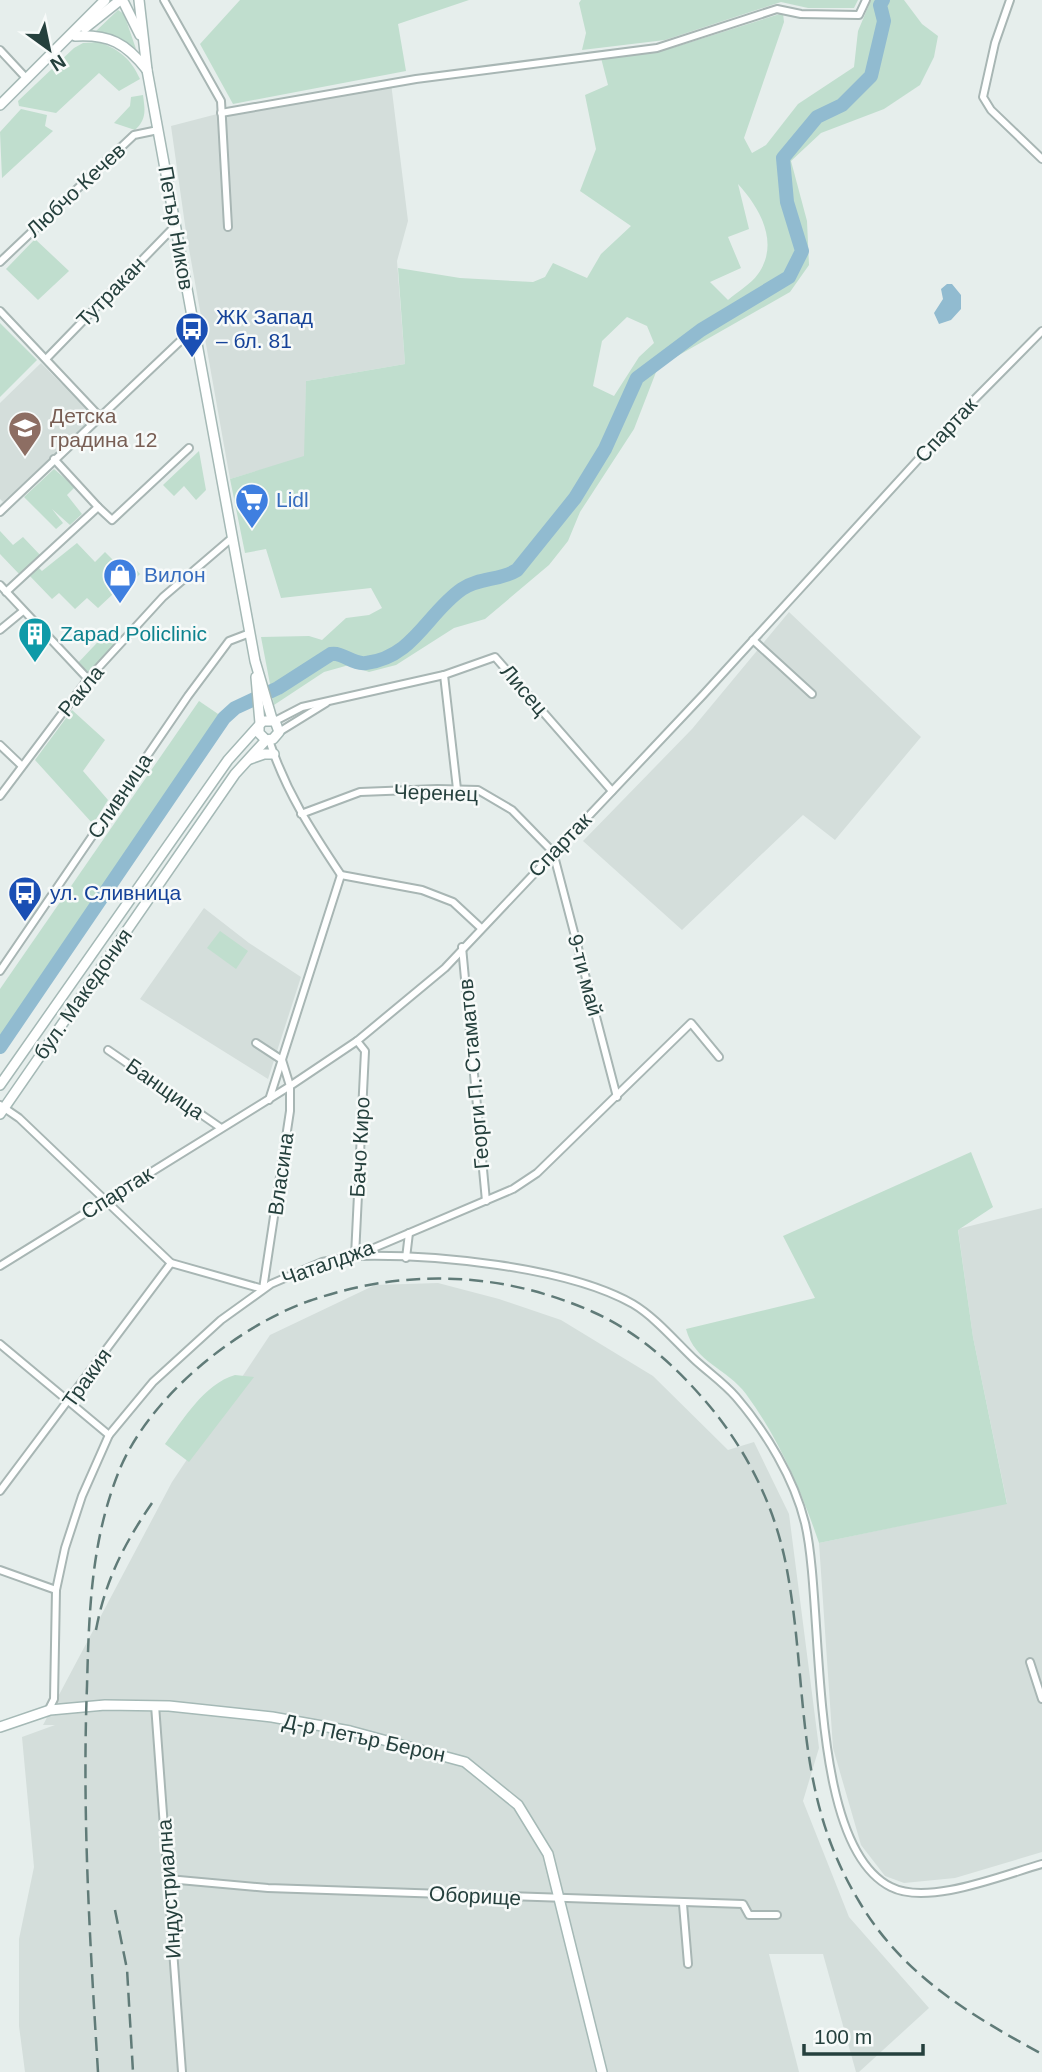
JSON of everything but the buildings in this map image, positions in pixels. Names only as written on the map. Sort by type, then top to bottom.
[{"type":"street","points":[[0,105],[105,0]]},
{"type":"street","points":[[59,48],[121,1],[137,0]]},
{"type":"street","name":"Петър Ников","points":[[137,0],[147,70],[263,704]]},
{"type":"street","points":[[164,0],[220,101],[228,227]]},
{"type":"street","points":[[221,113],[416,79],[657,48],[777,9],[801,14],[859,15],[866,0]]},
{"type":"street","points":[[1010,0],[995,43],[983,97],[991,110],[1042,159]]},
{"type":"street","name":"Петър Ников","points":[[121,1],[144,43]]},
{"type":"street","points":[[75,36],[97,35],[117,40],[147,70]]},
{"type":"street","points":[[0,50],[27,79]]},
{"type":"street","name":"Любчо Кечев","points":[[0,262],[134,135],[158,130]]},
{"type":"street","name":"Тутракан","points":[[46,359],[176,225]]},
{"type":"street","points":[[0,311],[100,418]]},
{"type":"street","points":[[0,512],[194,327]]},
{"type":"street","name":"Спартак","points":[[0,1266],[290,1086],[357,1041],[445,968],[753,640],[958,416],[1042,331]]},
{"type":"street","points":[[54,459],[112,520],[189,448]]},
{"type":"street","points":[[6,592],[98,507]]},
{"type":"street","name":"Ракла","points":[[0,796],[88,679],[163,597],[233,537]]},
{"type":"street","points":[[0,586],[88,679]]},
{"type":"street","points":[[0,630],[23,611]]},
{"type":"street","name":"Сливница","points":[[0,971],[229,641],[250,633]]},
{"type":"street","points":[[753,640],[812,694]]},
{"type":"street","name":"Лисец","points":[[274,720],[302,707],[444,675],[495,657],[612,791]]},
{"type":"street","points":[[444,675],[457,789]]},
{"type":"street","name":"Лисец","points":[[273,737],[327,702]]},
{"type":"street","points":[[263,704],[274,720],[274,756],[280,776],[300,814],[341,875],[432,894],[453,902],[481,928]]},
{"type":"street","points":[[263,704],[260,736],[273,737]]},
{"type":"street","points":[[259,725],[274,720]]},
{"type":"street","name":"бул. Македония","points":[[0,1085],[228,760],[259,725]]},
{"type":"street","name":"бул. Македония","points":[[1,1109],[248,759],[273,737]]},
{"type":"street","points":[[0,745],[22,766]]},
{"type":"street","points":[[248,759],[264,754],[274,756]]},
{"type":"street","name":"Черенец","points":[[300,814],[360,792],[478,790],[512,810],[553,852]]},
{"type":"street","name":"9-ти май","points":[[553,852],[617,1097]]},
{"type":"street","points":[[269,1100],[341,875]]},
{"type":"street","name":"Георги П. Стаматов","points":[[463,947],[486,1201]]},
{"type":"street","name":"Чаталджа","points":[[48,1711],[54,1699],[56,1590],[65,1548],[82,1496],[109,1435],[153,1382],[221,1320],[263,1289],[321,1262],[355,1256],[486,1201],[537,1173],[691,1023],[719,1057]]},
{"type":"street","name":"Бачо Киро","points":[[355,1256],[365,1051],[357,1041]]},
{"type":"street","points":[[256,1044],[282,1060]]},
{"type":"street","name":"Банщица","points":[[108,1050],[221,1128]]},
{"type":"street","name":"Власина","points":[[263,1289],[290,1111],[290,1086],[282,1060]]},
{"type":"street","points":[[1,1109],[171,1262],[263,1289]]},
{"type":"street","points":[[406,1258],[409,1233]]},
{"type":"street","points":[[355,1256],[513,1268],[560,1276],[610,1292],[636,1306],[735,1396],[766,1439],[786,1473],[805,1522],[814,1590],[828,1758],[854,1850],[881,1881],[893,1889],[909,1892],[940,1892],[1042,1864]]},
{"type":"street","name":"Тракия","points":[[0,1491],[69,1403],[171,1262]]},
{"type":"street","points":[[0,1344],[109,1435]]},
{"type":"street","points":[[0,1570],[56,1590]]},
{"type":"street","points":[[1030,1662],[1042,1699]]},
{"type":"street","name":"Д-р Петър Берон","points":[[0,1727],[48,1711],[105,1705],[155,1705],[272,1717],[350,1731],[456,1758],[502,1790],[525,1814],[548,1854],[602,2072]]},
{"type":"street","name":"Индустриална","points":[[155,1705],[182,2072]]},
{"type":"street","name":"Оборище","points":[[168,1879],[268,1888],[561,1900],[743,1904],[749,1914],[777,1915]]},
{"type":"street","points":[[683,1904],[688,1964]]},
{"type":"shaded area","points":[[391,83],[408,221],[397,261],[405,364],[306,381],[305,457],[230,479],[186,232],[171,126],[221,113]]},
{"type":"shaded area","name":"Детска градина 12","points":[[41,363],[94,417],[3,502],[0,499],[0,403]]},
{"type":"shaded area","points":[[789,612],[921,737],[835,840],[803,815],[682,930],[583,841],[692,729]]},
{"type":"shaded area","points":[[204,908],[249,943],[301,977],[268,1079],[140,999]]},
{"type":"shaded area","points":[[1042,1208],[1042,1852],[955,1878],[904,1883],[885,1876],[861,1845],[833,1748],[819,1543],[1007,1503],[973,1337],[958,1229]]},
{"type":"shaded area","points":[[438,1283],[499,1299],[561,1320],[653,1376],[728,1450],[754,1442],[789,1514],[819,1748],[803,1801],[849,1917],[929,2008],[859,2072],[856,2072],[823,1954],[769,1954],[799,2072],[25,2072],[19,2026],[19,1939],[34,1867],[22,1737],[55,1725],[43,1725],[172,1482],[270,1335],[375,1285]]},
{"type":"green space","points":[[240,0],[469,0],[398,24],[406,71],[233,104],[200,44]]},
{"type":"green space","points":[[581,0],[858,0],[854,8],[808,8],[781,2],[665,40],[582,50],[586,33],[579,3]]},
{"type":"green space","points":[[871,0],[904,0],[922,24],[938,36],[934,57],[920,85],[884,109],[821,133],[791,161],[807,221],[809,265],[790,292],[658,367],[634,429],[580,512],[568,541],[549,565],[485,619],[454,628],[396,665],[369,672],[349,665],[324,672],[274,705],[261,637],[309,636],[322,640],[346,618],[369,615],[382,608],[371,588],[281,598],[266,549],[245,553],[230,479],[304,456],[306,381],[405,364],[398,268],[460,278],[533,282],[545,277],[553,263],[587,278],[601,254],[631,226],[580,191],[596,149],[585,95],[608,85],[601,58],[672,48],[783,13],[784,22],[744,138],[752,153],[766,145],[798,104],[854,67],[858,31]],"holes":[[[738,184],[760,215],[767,238],[767,250],[758,274],[728,300],[710,282],[741,268],[728,237],[749,229]],[[627,317],[647,326],[654,343],[639,357],[614,396],[593,386],[602,341]]]},
{"type":"green space","points":[[118,10],[124,14],[136,49],[116,36],[95,32]]},
{"type":"green space","points":[[99,42],[124,56],[140,79],[119,91],[99,73],[56,113],[19,106],[18,101],[74,48],[83,43]]},
{"type":"green space","points":[[143,95],[145,110],[135,130],[114,123],[130,106],[131,97]]},
{"type":"green space","points":[[21,109],[47,115],[45,126],[53,131],[2,178],[0,132]]},
{"type":"green space","points":[[35,239],[69,271],[38,300],[6,269]]},
{"type":"green space","points":[[0,323],[37,360],[0,397]]},
{"type":"green space","points":[[199,451],[206,490],[196,500],[184,486],[174,496],[163,485]]},
{"type":"green space","points":[[54,469],[75,487],[67,495],[82,514],[70,525],[52,509],[63,523],[56,529],[24,497]]},
{"type":"green space","points":[[0,531],[13,545],[23,537],[41,556],[21,576],[0,554]]},
{"type":"green space","points":[[77,543],[95,562],[105,552],[121,568],[128,561],[140,574],[117,597],[113,594],[98,608],[87,598],[75,609],[59,593],[52,599],[28,574],[37,566],[42,571]]},
{"type":"green space","points":[[110,629],[121,640],[88,674],[77,664]]},
{"type":"green space","points":[[199,701],[224,718],[0,1049],[0,989]]},
{"type":"green space","points":[[72,710],[105,740],[83,771],[108,800],[93,824],[35,760]]},
{"type":"green space","points":[[220,931],[248,951],[236,969],[207,948]]},
{"type":"green space","points":[[971,1152],[993,1207],[958,1230],[973,1337],[1007,1504],[819,1543],[788,1466],[758,1411],[738,1385],[696,1350],[686,1329],[815,1298],[783,1236]]},
{"type":"green space","points":[[235,1375],[254,1377],[189,1462],[165,1444],[204,1394]]},
{"type":"water","points":[[952,284],[961,295],[961,309],[951,320],[939,324],[934,313],[943,299],[941,289]]},
{"type":"waterway","points":[[0,1047],[224,718],[235,708],[278,688],[331,654],[366,663],[396,652],[419,633],[462,589],[517,570],[575,498],[605,449],[637,378],[701,330],[789,277],[802,251],[787,202],[783,158],[817,117],[842,105],[871,76],[884,21],[880,5],[883,0]]},
{"type":"railway","points":[[98,2072],[86,1831],[88,1658],[97,1550],[102,1524],[119,1471],[151,1417],[173,1392],[198,1368],[253,1328],[309,1301],[345,1290],[416,1279],[488,1282],[523,1288],[593,1312],[623,1328],[651,1348],[689,1383],[716,1414],[756,1476],[782,1546],[794,1614],[813,1781],[823,1822],[839,1862],[877,1929],[917,1972],[964,2008],[1042,2054]]},
{"type":"railway","points":[[96,1630],[117,1564],[152,1503]]},
{"type":"railway","points":[[115,1910],[127,1969],[133,2072]]},
{"type":"place","name":"ЖК Запад – бл. 81","points":[[192,359]]},
{"type":"place","name":"Детска градина 12","points":[[25,458]]},
{"type":"place","name":"Lidl","points":[[252,530]]},
{"type":"place","name":"Вилон","points":[[120,605]]},
{"type":"place","name":"Zapad Policlinic","points":[[35,664]]},
{"type":"place","name":"ул. Сливница","points":[[25,923]]}]
